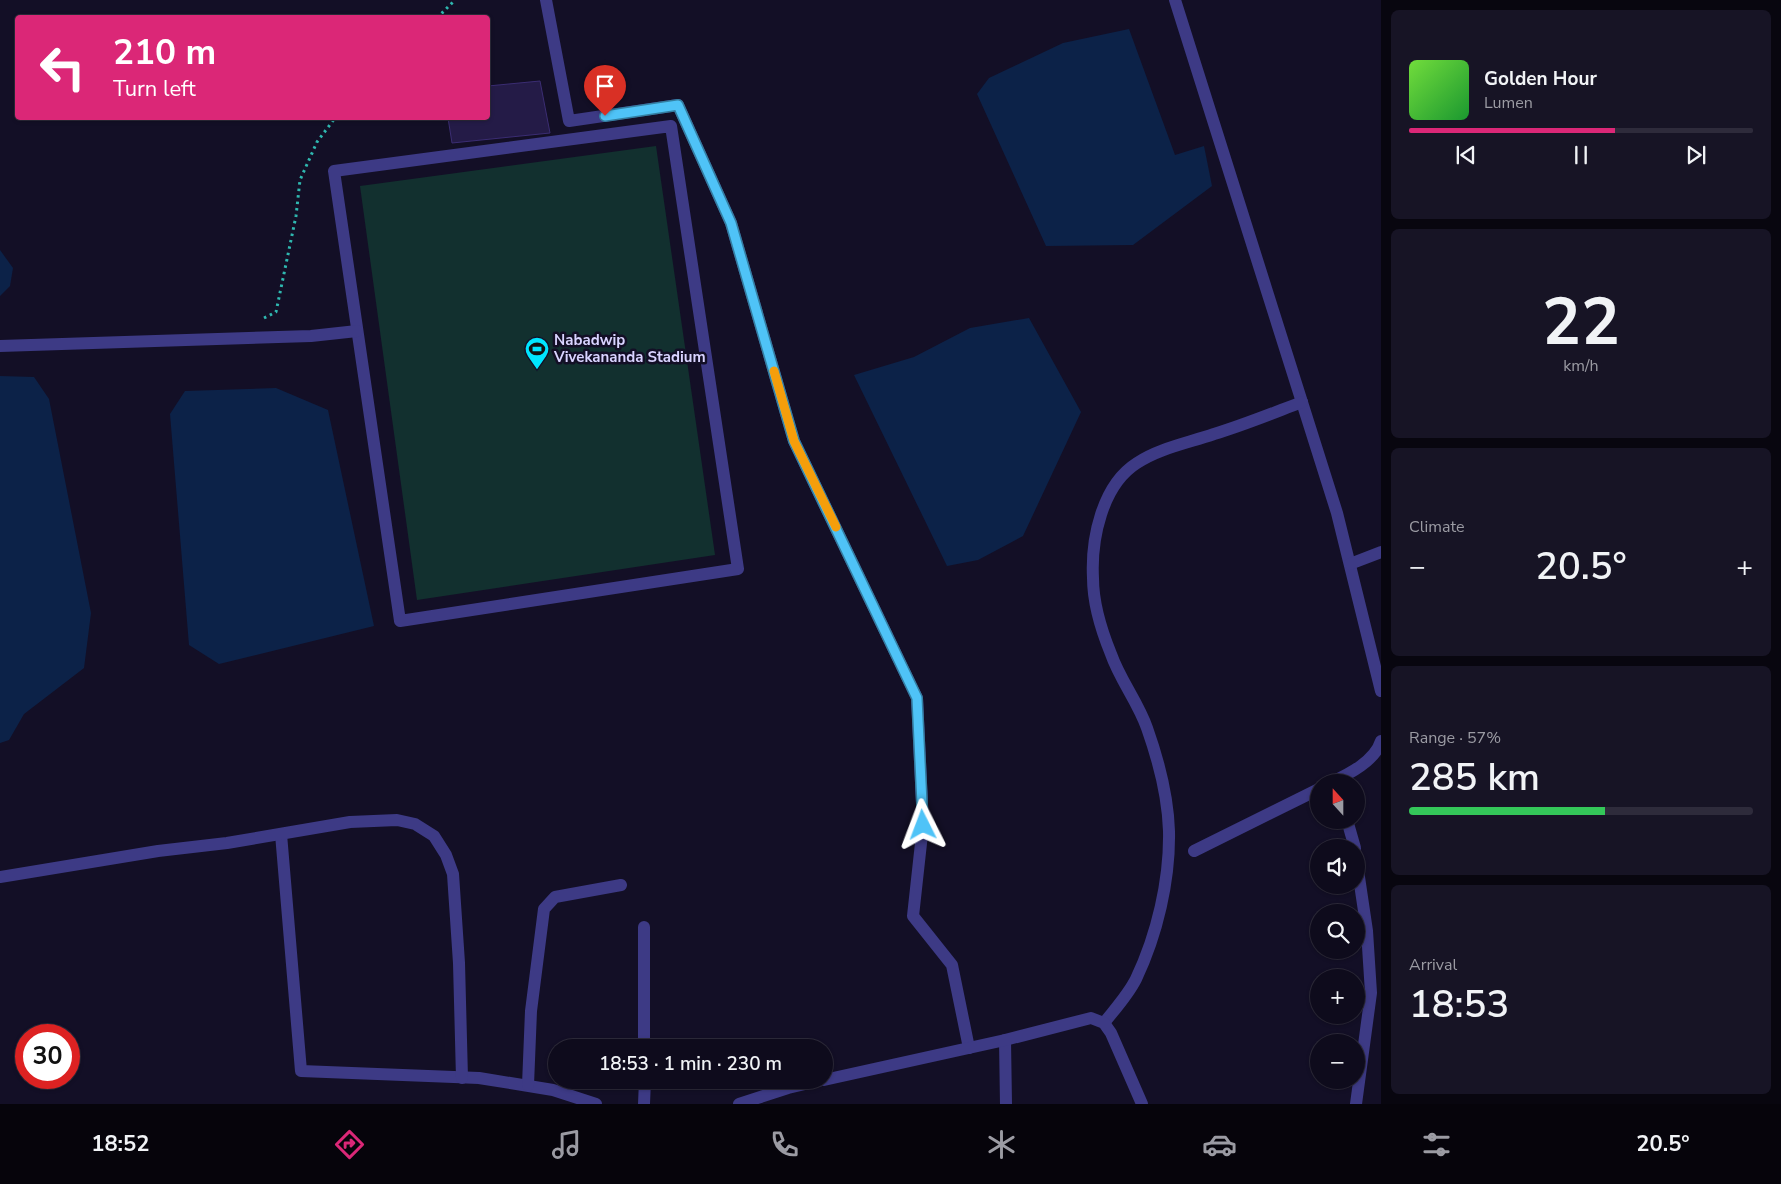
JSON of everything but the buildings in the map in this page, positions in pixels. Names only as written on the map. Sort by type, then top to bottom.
[{"type":"street","points":[[546,0],[569,121],[678,105],[731,223],[794,441],[917,698],[923,825],[913,916],[952,964],[969,1048]]},
{"type":"street","points":[[1175,0],[1337,513],[1381,691]]},
{"type":"street","points":[[670,126],[738,569],[400,621],[357,331],[334,171],[670,126]]},
{"type":"street","points":[[0,346],[311,336],[357,331]]},
{"type":"street","points":[[1104,1023],[1136,980],[1144,959],[1158,914],[1167,871],[1169,831],[1165,803],[1147,727],[1111,655],[1092,580],[1094,548],[1108,495],[1120,478],[1136,463],[1165,449],[1216,434],[1302,402]]},
{"type":"street","points":[[1350,564],[1381,552]]},
{"type":"street","points":[[1346,774],[1367,760],[1379,747],[1381,741]]},
{"type":"street","points":[[1194,851],[1310,793]]},
{"type":"street","points":[[0,877],[350,822],[388,820],[416,824],[434,836],[446,855],[453,874],[459,963],[462,1078]]},
{"type":"street","points":[[281,834],[301,1071],[462,1078],[528,1085],[583,1098],[596,1104]]},
{"type":"street","points":[[528,1085],[532,1010],[544,909],[556,897],[621,885]]},
{"type":"street","points":[[1356,1104],[1375,973],[1362,894]]},
{"type":"street","points":[[644,927],[644,1039]]},
{"type":"street","points":[[833,1078],[1005,1040],[1091,1018],[1104,1023],[1112,1033],[1142,1104]]},
{"type":"street","points":[[1005,1040],[1006,1104]]},
{"type":"street","points":[[644,1104],[645,1089]]},
{"type":"street","points":[[740,1104],[785,1089]]},
{"type":"path","points":[[440,15],[455,0]]},
{"type":"path","points":[[232,338],[276,312],[296,216],[300,180],[318,142],[334,120]]},
{"type":"green space","name":"Nabadwip Vivekananda Stadium","points":[[656,146],[715,555],[417,600],[360,186]]},
{"type":"water","points":[[1129,29],[1175,155],[1204,146],[1212,186],[1133,245],[1046,246],[977,94],[989,78],[1063,43]]},
{"type":"water","points":[[0,250],[13,268],[10,286],[0,296]]},
{"type":"water","points":[[1029,318],[1081,412],[1023,536],[978,560],[947,566],[854,375],[914,357],[970,328]]},
{"type":"water","points":[[0,376],[34,377],[49,399],[91,613],[84,668],[24,714],[9,740],[0,743]]},
{"type":"water","points":[[276,388],[328,410],[374,626],[219,664],[189,645],[170,414],[185,391]]},
{"type":"slow traffic","points":[[774,371],[794,441],[836,527]]},
{"type":"place","name":"Nabadwip Vivekananda Stadium","points":[[537,370]]},
{"type":"route","points":[[605,116],[678,105],[731,223],[794,441],[917,698],[923,825]]}]
